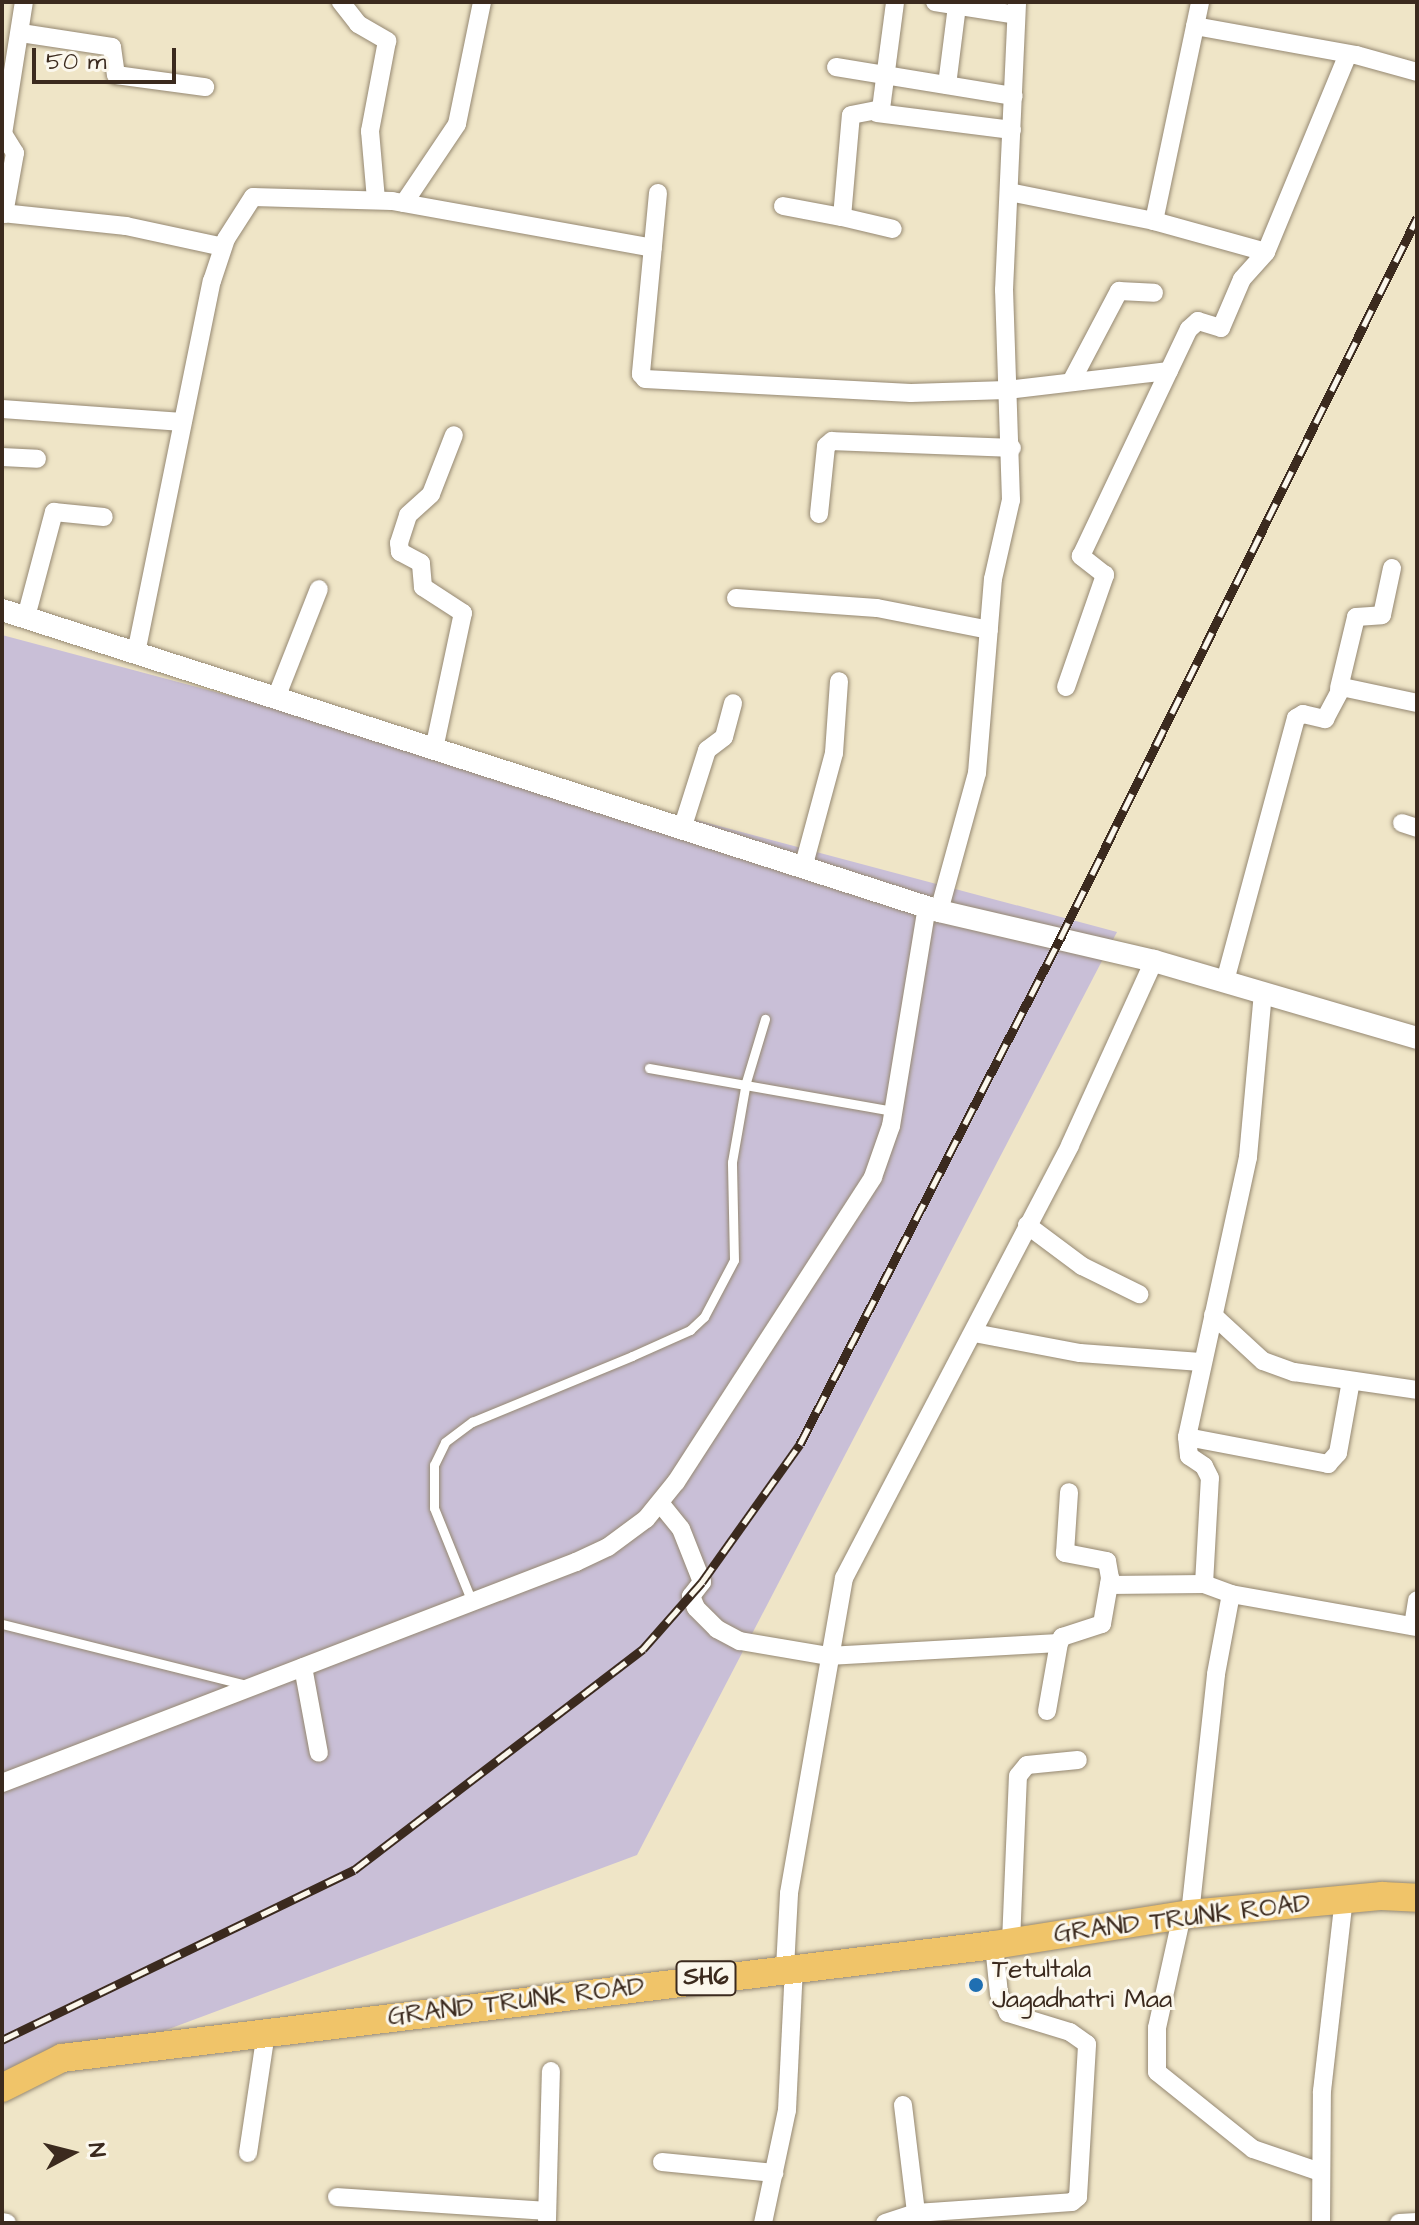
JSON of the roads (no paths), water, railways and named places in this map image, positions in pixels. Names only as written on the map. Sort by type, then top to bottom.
[{"type":"main road","name":"GRAND TRUNK ROAD","points":[[2,2088],[62,2058],[790,1967],[1002,1944],[1186,1914],[1344,1899],[1417,1898]]},
{"type":"street","points":[[24,2],[3,134],[15,153],[3,214],[140,229],[223,247]]},
{"type":"street","points":[[341,2],[358,24],[387,41],[370,131],[376,200]]},
{"type":"street","points":[[404,203],[457,124],[482,2]]},
{"type":"street","points":[[877,113],[886,74],[895,2]]},
{"type":"street","points":[[2,1783],[608,1547],[660,1503],[845,1227],[884,1151],[933,909],[977,773],[993,579],[1011,500],[1012,448],[1007,390],[1009,192],[1017,8],[935,2]]},
{"type":"street","points":[[1154,221],[1200,2]]},
{"type":"street","points":[[947,85],[957,6]]},
{"type":"street","points":[[1195,26],[1348,54],[1417,72]]},
{"type":"street","points":[[21,33],[112,47],[116,75],[205,87]]},
{"type":"street","points":[[1066,687],[1105,575],[1081,556],[1194,322],[1221,328],[1242,279],[1266,252],[1348,54]]},
{"type":"street","points":[[836,67],[1014,96]]},
{"type":"street","points":[[842,217],[851,115],[877,113],[1012,130]]},
{"type":"street","points":[[1009,192],[1154,221],[1266,252]]},
{"type":"street","points":[[658,193],[641,374],[645,379],[855,393],[1007,390],[1169,371]]},
{"type":"street","points":[[136,653],[183,422],[223,247],[245,207],[261,194],[404,203],[653,248]]},
{"type":"street","points":[[783,206],[893,229]]},
{"type":"street","points":[[1071,382],[1119,291],[1154,293]]},
{"type":"street","points":[[2,409],[183,422]]},
{"type":"street","points":[[434,749],[463,613],[423,587],[421,563],[400,552],[399,543],[408,515],[431,494],[454,435]]},
{"type":"street","points":[[819,514],[826,446],[832,441],[1012,448]]},
{"type":"street","points":[[2,457],[37,459]]},
{"type":"street","points":[[26,617],[52,514],[104,517]]},
{"type":"street","points":[[1225,981],[1296,718],[1303,714],[1325,719],[1339,688],[1356,617],[1382,615],[1392,568]]},
{"type":"street","points":[[276,698],[319,589]]},
{"type":"street","points":[[736,598],[877,608],[989,630]]},
{"type":"street","points":[[2,610],[933,909],[1154,961],[1417,1038]]},
{"type":"street","points":[[803,868],[834,753],[839,681]]},
{"type":"street","points":[[1339,688],[1417,703]]},
{"type":"street","points":[[682,829],[707,750],[724,737],[733,703]]},
{"type":"street","points":[[763,2223],[787,2110],[789,1893],[828,1656],[853,1555],[974,1333],[1111,1063],[1154,961]]},
{"type":"street","points":[[1204,1584],[1209,1472],[1189,1456],[1187,1437],[1248,1157],[1263,992]]},
{"type":"street","points":[[1027,1225],[1082,1266],[1139,1294]]},
{"type":"street","points":[[1213,1315],[1263,1361],[1351,1381],[1417,1390]]},
{"type":"street","points":[[974,1333],[1080,1353],[1201,1362]]},
{"type":"street","points":[[1187,1437],[1328,1464],[1338,1453],[1351,1381]]},
{"type":"street","points":[[1047,1711],[1059,1643],[1062,1637],[1102,1624],[1109,1585],[1107,1561],[1065,1553],[1069,1492]]},
{"type":"street","points":[[660,1503],[681,1529],[702,1582],[691,1596],[696,1608],[717,1629],[753,1645],[828,1656],[1059,1643]]},
{"type":"street","points":[[1109,1585],[1204,1584],[1231,1594],[1415,1627],[1417,1600]]},
{"type":"street","points":[[1231,1594],[1216,1674],[1186,1914],[1157,2028],[1157,2072],[1253,2149],[1320,2172]]},
{"type":"street","points":[[303,1667],[319,1753]]},
{"type":"street","points":[[885,2223],[916,2213],[1072,2202],[1081,2190],[1087,2044],[1082,2036],[1008,2013],[999,1994],[1018,1776],[1027,1765],[1078,1760]]},
{"type":"street","points":[[1321,2223],[1322,2091],[1344,1899]]},
{"type":"street","points":[[248,2153],[266,2033]]},
{"type":"street","points":[[337,2197],[547,2217],[551,2071]]},
{"type":"street","points":[[903,2105],[916,2213]]},
{"type":"street","points":[[662,2162],[774,2173]]},
{"type":"street","points":[[1399,2223],[1417,2222]]},
{"type":"lane","points":[[472,1602],[434,1508],[434,1465],[445,1442],[472,1422],[690,1330],[704,1317],[734,1260],[732,1162],[746,1082],[765,1019]]},
{"type":"lane","points":[[649,1068],[746,1082],[894,1111]]},
{"type":"lane","points":[[2,1624],[253,1687]]},
{"type":"railway","points":[[2,2040],[354,1870],[643,1649],[702,1582],[800,1444],[1060,939],[1417,218]]},
{"type":"place","name":"Tetultala Jagadhatri Maa","points":[[976,1985]]}]
